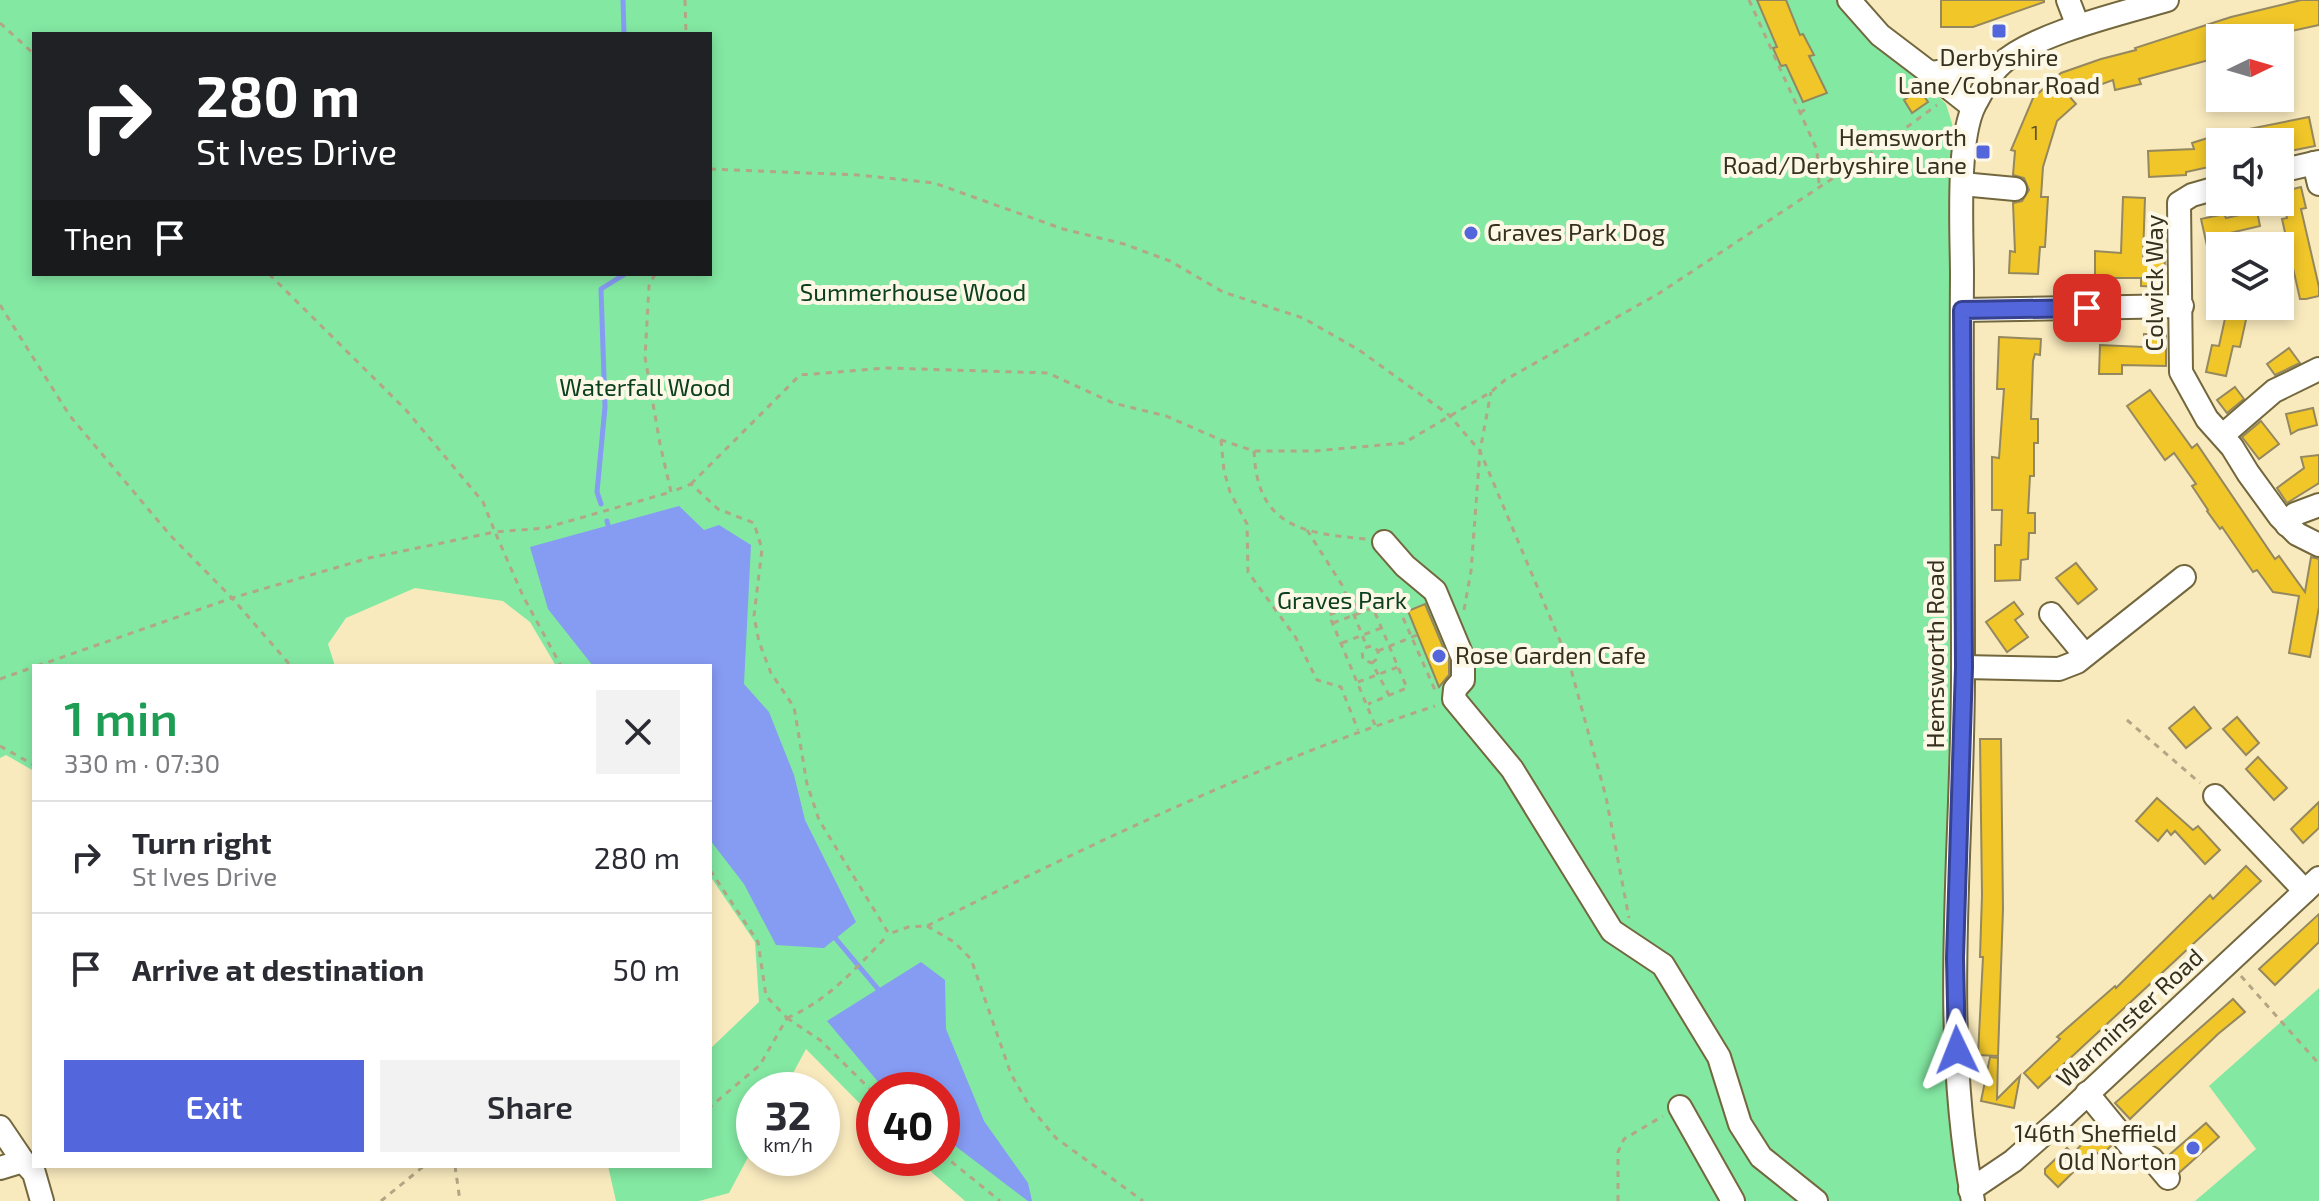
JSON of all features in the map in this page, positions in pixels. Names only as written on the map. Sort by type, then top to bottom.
[{"type":"street","points":[[1849,0],[1878,38],[1973,107],[1999,65],[2026,47],[2078,26],[2167,0]]},
{"type":"street","points":[[2068,0],[2078,26]]},
{"type":"street","points":[[1930,73],[1999,65]]},
{"type":"street","name":"Hemsworth Road","points":[[1972,1195],[1961,1121],[1955,1020],[1964,667],[1962,184],[1973,107]]},
{"type":"street","points":[[2294,171],[2317,170]]},
{"type":"street","points":[[1962,184],[2015,189]]},
{"type":"street","name":"Colwick Way","points":[[2206,191],[2179,203],[2181,372],[2207,419],[2223,435],[2287,525],[2319,545]]},
{"type":"street","points":[[1962,310],[2182,306]]},
{"type":"street","points":[[2223,435],[2274,391],[2319,369]]},
{"type":"street","points":[[2287,525],[2295,514],[2319,505]]},
{"type":"street","points":[[1384,542],[1405,566],[1435,591],[1463,658],[1463,680],[1454,694],[1512,769],[1612,931],[1663,965],[1719,1057],[1740,1124],[1761,1157],[1816,1201]]},
{"type":"street","points":[[1964,667],[2059,669],[2077,662],[2184,577]]},
{"type":"street","points":[[2051,614],[2085,655]]},
{"type":"street","points":[[2215,796],[2312,884]]},
{"type":"street","name":"Warminster Road","points":[[1972,1195],[2013,1161],[2312,884]]},
{"type":"street","points":[[2087,1093],[2132,1148],[2152,1159],[2168,1178]]},
{"type":"street","points":[[1680,1107],[1733,1201]]},
{"type":"street","points":[[0,1127],[34,1173],[42,1201]]},
{"type":"street","points":[[0,1168],[23,1161]]},
{"type":"path","points":[[685,0],[686,32]]},
{"type":"path","points":[[1749,0],[1817,150],[1819,188]]},
{"type":"path","points":[[0,23],[32,52]]},
{"type":"path","points":[[41,664],[232,598],[369,558],[495,532],[545,528],[671,492],[691,484],[800,375],[887,368],[1048,373],[1113,403],[1166,416],[1254,451],[1314,451],[1404,443],[1491,392],[1505,380],[1658,294],[1954,94]]},
{"type":"path","points":[[1800,113],[1807,108]]},
{"type":"path","points":[[712,169],[858,175],[934,183],[1063,229],[1124,244],[1170,261],[1223,292],[1303,318],[1359,350],[1449,415],[1480,451],[1569,662],[1606,797],[1634,945]]},
{"type":"path","points":[[271,276],[406,410],[483,502],[523,596],[560,664]]},
{"type":"path","points":[[654,276],[649,286],[645,357],[671,492]]},
{"type":"path","points":[[0,305],[70,416],[170,535],[232,598],[289,664]]},
{"type":"path","points":[[1464,610],[1471,571],[1480,451],[1491,392]]},
{"type":"path","points":[[1221,440],[1230,492],[1247,524],[1248,572],[1296,638],[1317,680],[1341,687],[1358,731]]},
{"type":"path","points":[[1254,451],[1255,473],[1265,500],[1278,518],[1307,530],[1384,542]]},
{"type":"path","points":[[691,484],[718,509],[754,523],[762,549],[754,616],[759,642],[771,673],[794,707],[807,784],[819,820],[889,934]]},
{"type":"path","points":[[1307,530],[1326,556],[1367,647]]},
{"type":"path","points":[[1375,725],[1329,615],[1351,606],[1373,598],[1400,611],[1434,690],[1454,694]]},
{"type":"path","points":[[1333,623],[1373,608],[1407,688],[1368,704]]},
{"type":"path","points":[[1342,643],[1381,628]]},
{"type":"path","points":[[1378,651],[1417,635]]},
{"type":"path","points":[[1373,646],[1378,651],[1378,658],[1372,663],[1365,662],[1362,657],[1362,651],[1367,647],[1373,646]]},
{"type":"path","points":[[1372,663],[1389,695]]},
{"type":"path","points":[[0,679],[32,667]]},
{"type":"path","points":[[1358,682],[1398,667]]},
{"type":"path","points":[[712,1105],[760,1065],[787,1018],[809,1008],[834,990],[889,934],[908,927],[927,926],[1253,773],[1454,694]]},
{"type":"path","points":[[2127,720],[2215,796]]},
{"type":"path","points":[[0,746],[32,764]]},
{"type":"path","points":[[712,873],[758,942],[766,996],[787,1018],[820,1040],[856,1075]]},
{"type":"path","points":[[927,926],[954,942],[971,959],[1011,1074],[1030,1107],[1056,1138],[1143,1201]]},
{"type":"path","points":[[2228,961],[2319,1064]]},
{"type":"path","points":[[1618,1152],[1618,1201]]},
{"type":"path","points":[[381,1201],[422,1168]]},
{"type":"path","points":[[455,1168],[460,1201]]},
{"type":"path","points":[[960,1169],[1000,1201]]},
{"type":"green space","name":"Graves Park","points":[[0,0],[1840,0],[1946,104],[1955,133],[1948,1116],[1962,1201],[965,1201],[936,1176],[960,1176],[960,1072],[856,1072],[856,1100],[840,1084],[840,1072],[829,1072],[806,1049],[794,1072],[736,1072],[738,1176],[729,1193],[699,1201],[616,1201],[608,1168],[712,1168],[712,1047],[759,1002],[755,942],[712,879],[712,664],[555,664],[530,622],[503,601],[415,588],[346,618],[328,644],[334,664],[32,664],[32,770],[6,755],[0,758]]},
{"type":"green space","points":[[2319,988],[2319,1201],[2195,1201],[2256,1149],[2209,1086]]},
{"type":"water","points":[[679,506],[704,530],[719,525],[751,545],[744,684],[769,712],[794,775],[805,820],[856,922],[824,948],[776,945],[744,884],[712,843],[712,664],[591,664],[548,609],[530,547]]},
{"type":"water","points":[[921,962],[945,980],[946,1029],[984,1121],[1028,1183],[1032,1201],[960,1150],[960,1072],[870,1072],[827,1021]]},
{"type":"building","points":[[1757,0],[1786,0],[1800,35],[1803,34],[1814,55],[1809,56],[1827,93],[1803,102],[1786,65],[1781,66],[1773,48],[1777,47]]},
{"type":"building","points":[[1941,0],[2044,2],[1973,27],[1941,27]]},
{"type":"building","points":[[2301,0],[2319,0],[2319,25],[2294,30],[2294,24],[2209,24]]},
{"type":"building","points":[[2206,25],[2206,61],[2139,79],[2141,84],[2115,90],[2113,80],[2069,96],[2076,104],[2057,121],[2043,167],[2041,197],[2048,197],[2045,247],[2040,247],[2038,274],[2009,273],[2010,251],[2015,252],[2013,203],[2022,201],[2029,190],[2024,178],[2013,175],[2015,151],[2011,150],[2033,98],[2061,73]]},
{"type":"building","points":[[1917,86],[1928,102],[1912,113],[1904,95]]},
{"type":"building","points":[[2309,117],[2315,146],[2294,150],[2294,128],[2254,128]]},
{"type":"building","points":[[2206,139],[2206,168],[2186,172],[2186,175],[2149,177],[2148,151],[2194,149],[2192,143]]},
{"type":"building","points":[[2301,187],[2306,208],[2301,209],[2319,287],[2319,296],[2306,299],[2300,299],[2294,272],[2294,232],[2285,232],[2282,219],[2294,216],[2294,189]]},
{"type":"building","points":[[2123,197],[2145,198],[2143,257],[2165,258],[2164,287],[2141,286],[2141,278],[2095,278],[2095,251],[2121,253]]},
{"type":"building","points":[[2215,216],[2258,216],[2260,226],[2234,232],[2206,232],[2206,242],[2201,219]]},
{"type":"building","points":[[2225,320],[2246,320],[2240,347],[2233,346],[2226,376],[2206,372],[2212,345],[2219,346]]},
{"type":"building","points":[[2144,334],[2166,335],[2166,366],[2122,365],[2122,374],[2099,374],[2100,345],[2144,347]]},
{"type":"building","points":[[1999,337],[2041,339],[2040,355],[2035,354],[2033,361],[2031,419],[2038,419],[2038,443],[2034,443],[2034,476],[2030,476],[2028,513],[2035,513],[2035,533],[2029,533],[2028,559],[2021,560],[2020,580],[1995,581],[1995,545],[2001,545],[2002,510],[1992,510],[1992,457],[1999,458],[2004,389],[1997,389]]},
{"type":"building","points":[[2289,348],[2300,363],[2275,375],[2267,364]]},
{"type":"building","points":[[2235,387],[2244,399],[2227,413],[2217,400]]},
{"type":"building","points":[[2150,390],[2192,448],[2197,444],[2275,559],[2279,556],[2305,592],[2311,557],[2319,559],[2319,607],[2310,657],[2289,653],[2299,596],[2273,592],[2257,570],[2253,572],[2207,511],[2192,486],[2196,484],[2174,453],[2165,460],[2127,406]]},
{"type":"building","points":[[2313,408],[2317,425],[2291,434],[2286,414]]},
{"type":"building","points":[[2261,421],[2279,444],[2259,459],[2242,437]]},
{"type":"building","points":[[2319,455],[2319,483],[2287,503],[2277,488],[2304,468],[2301,457]]},
{"type":"building","points":[[2076,563],[2097,589],[2078,604],[2056,578]]},
{"type":"building","points":[[2014,602],[2023,614],[2015,620],[2028,637],[2007,652],[1986,622]]},
{"type":"building","name":"Rose Garden Cafe","points":[[1425,604],[1449,661],[1449,675],[1439,687],[1408,611]]},
{"type":"building","points":[[2194,707],[2211,728],[2186,748],[2169,728]]},
{"type":"building","points":[[2237,717],[2259,743],[2246,755],[2223,729]]},
{"type":"building","points":[[1980,739],[2001,739],[2003,909],[1998,1056],[1978,1055],[1983,957],[1980,957]]},
{"type":"building","points":[[2258,757],[2287,788],[2274,800],[2246,769]]},
{"type":"building","points":[[2157,798],[2193,830],[2198,826],[2220,850],[2205,864],[2175,831],[2171,835],[2167,830],[2158,841],[2136,821]]},
{"type":"building","points":[[2319,802],[2319,828],[2303,843],[2291,829]]},
{"type":"building","points":[[2246,866],[2261,881],[2038,1088],[2024,1073],[2060,1039],[2057,1037],[2116,988],[2210,895],[2213,899]]},
{"type":"building","points":[[2319,914],[2319,942],[2275,985],[2259,969]]},
{"type":"building","points":[[2233,999],[2245,1012],[2130,1119],[2115,1103]]},
{"type":"building","points":[[1990,1057],[1998,1058],[1997,1099],[2020,1076],[2014,1108],[1981,1101]]},
{"type":"building","name":"146th Sheffield Old Norton","points":[[2206,1123],[2219,1137],[2180,1172],[2168,1156]]},
{"type":"building","points":[[2097,1127],[2112,1145],[2101,1156],[2095,1151],[2058,1187],[2045,1174],[2045,1169],[2067,1148],[2073,1154]]},
{"type":"waterway","points":[[623,0],[624,32]]},
{"type":"waterway","points":[[601,504],[597,492],[605,407],[601,289],[622,276]]},
{"type":"waterway","points":[[607,521],[608,525]]},
{"type":"waterway","points":[[836,939],[878,989]]},
{"type":"place","name":"Derbyshire Lane/Cobnar Road","points":[[1999,31]]},
{"type":"place","name":"Hemsworth Road/Derbyshire Lane","points":[[1983,152]]},
{"type":"place","name":"Graves Park Dog","points":[[1471,233]]},
{"type":"place","name":"Rose Garden Cafe","points":[[1439,656]]},
{"type":"place","name":"146th Sheffield Old Norton","points":[[2193,1148]]},
{"type":"route","points":[[1957,1050],[1955,958],[1964,667],[1962,310],[2087,308]]},
{"type":"park label","name":"Summerhouse Wood","points":[[913,293]]},
{"type":"park label","name":"Waterfall Wood","points":[[645,388]]}]
